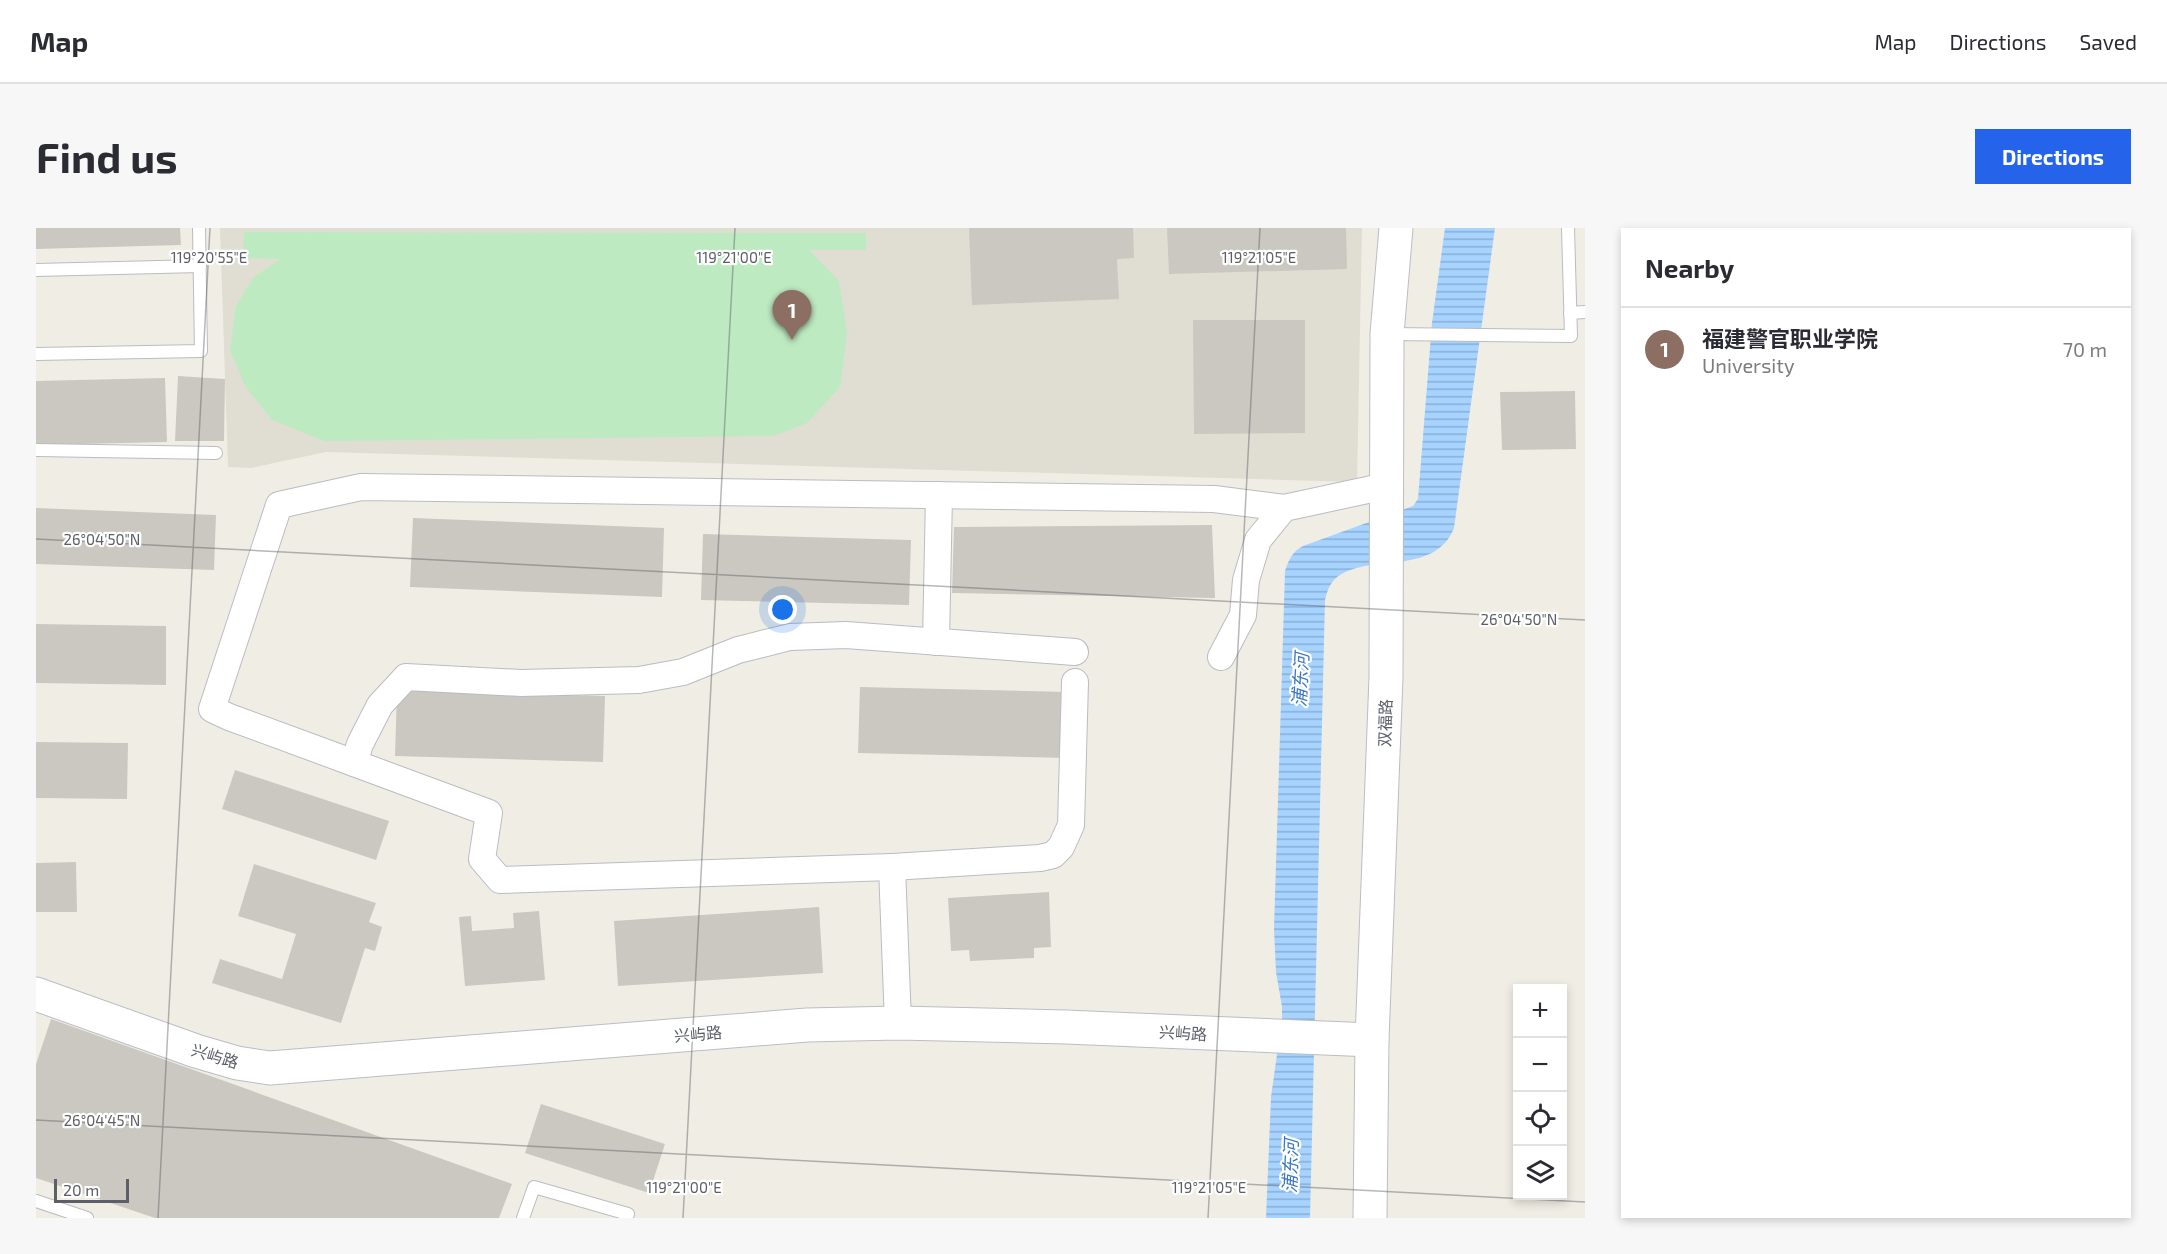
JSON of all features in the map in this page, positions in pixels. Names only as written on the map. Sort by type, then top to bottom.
[{"type":"street","name":"双福路","points":[[1370,1218],[1372,1040],[1386,677],[1387,334],[1396,228]]},
{"type":"street","points":[[1075,682],[1071,825],[1061,847],[1053,855],[1040,858],[892,867],[500,879],[482,859],[489,813],[212,709],[279,505],[361,487],[1214,499],[1284,508],[1386,496]]},
{"type":"street","points":[[936,642],[939,495]]},
{"type":"street","points":[[1221,657],[1243,615],[1246,580],[1258,540],[1284,508]]},
{"type":"street","points":[[354,763],[360,744],[380,705],[406,677],[521,682],[639,680],[683,672],[738,650],[790,637],[846,635],[1075,652]]},
{"type":"street","points":[[892,867],[898,1023]]},
{"type":"street","name":"兴屿路","points":[[36,994],[204,1053],[255,1067],[270,1068],[807,1025],[898,1023],[1066,1027],[1372,1040]]},
{"type":"lane","points":[[36,354],[201,351],[199,228]]},
{"type":"lane","points":[[1387,334],[1571,336],[1568,228]]},
{"type":"lane","points":[[36,270],[200,266]]},
{"type":"lane","points":[[1570,313],[1585,312]]},
{"type":"lane","points":[[36,450],[216,453]]},
{"type":"lane","points":[[523,1218],[534,1187],[628,1214]]},
{"type":"lane","points":[[36,1201],[87,1218]]},
{"type":"shaded area","points":[[220,228],[1362,228],[1357,482],[326,452],[251,468],[228,467]]},
{"type":"green space","points":[[244,232],[866,233],[866,250],[809,250],[839,281],[847,334],[840,387],[807,423],[773,436],[324,441],[272,420],[245,386],[230,350],[236,306],[253,278],[280,259],[243,258]]},
{"type":"water","name":"浦东河","points":[[1445,228],[1495,228],[1454,528],[1444,543],[1431,553],[1416,559],[1364,566],[1348,571],[1333,581],[1325,600],[1310,1218],[1266,1218],[1271,1097],[1282,1019],[1276,972],[1274,929],[1285,571],[1291,556],[1303,546],[1413,506],[1418,499],[1432,323]]},
{"type":"building","points":[[36,228],[180,228],[181,245],[36,249]]},
{"type":"building","points":[[969,228],[1133,228],[1134,258],[1117,259],[1119,299],[972,305]]},
{"type":"building","points":[[1167,228],[1346,228],[1347,269],[1169,274]]},
{"type":"building","points":[[1193,320],[1305,320],[1305,433],[1194,434]]},
{"type":"building","points":[[178,376],[225,379],[224,441],[175,441]]},
{"type":"building","points":[[165,378],[167,442],[36,445],[36,381]]},
{"type":"building","points":[[1575,391],[1576,449],[1502,450],[1500,392]]},
{"type":"building","points":[[36,508],[216,515],[214,570],[36,564]]},
{"type":"building","points":[[413,518],[664,528],[662,597],[410,587]]},
{"type":"building","points":[[1212,525],[1215,598],[952,593],[954,527]]},
{"type":"building","points":[[703,534],[911,540],[909,605],[701,600]]},
{"type":"building","points":[[36,624],[166,626],[166,685],[36,683]]},
{"type":"building","points":[[860,687],[1068,692],[1066,758],[858,753]]},
{"type":"building","points":[[397,690],[605,696],[603,762],[395,756]]},
{"type":"building","points":[[36,742],[128,743],[127,799],[36,798]]},
{"type":"building","points":[[235,770],[389,821],[376,860],[222,809]]},
{"type":"building","points":[[76,862],[77,912],[36,912],[36,863]]},
{"type":"building","points":[[254,864],[376,903],[369,922],[382,927],[375,951],[365,948],[341,1023],[212,983],[220,959],[282,979],[296,934],[238,916]]},
{"type":"building","points":[[1049,892],[1051,947],[1034,948],[1034,958],[970,961],[969,950],[951,951],[948,898]]},
{"type":"building","points":[[819,907],[823,973],[618,986],[614,921]]},
{"type":"building","points":[[539,911],[545,980],[465,986],[459,917],[471,916],[472,931],[514,928],[513,913]]},
{"type":"building","points":[[51,1019],[512,1184],[499,1218],[155,1218],[36,1178],[36,1064]]},
{"type":"building","points":[[541,1104],[665,1144],[649,1193],[525,1153]]},
{"type":"place","name":"福建警官职业学院","points":[[792,340]]}]
